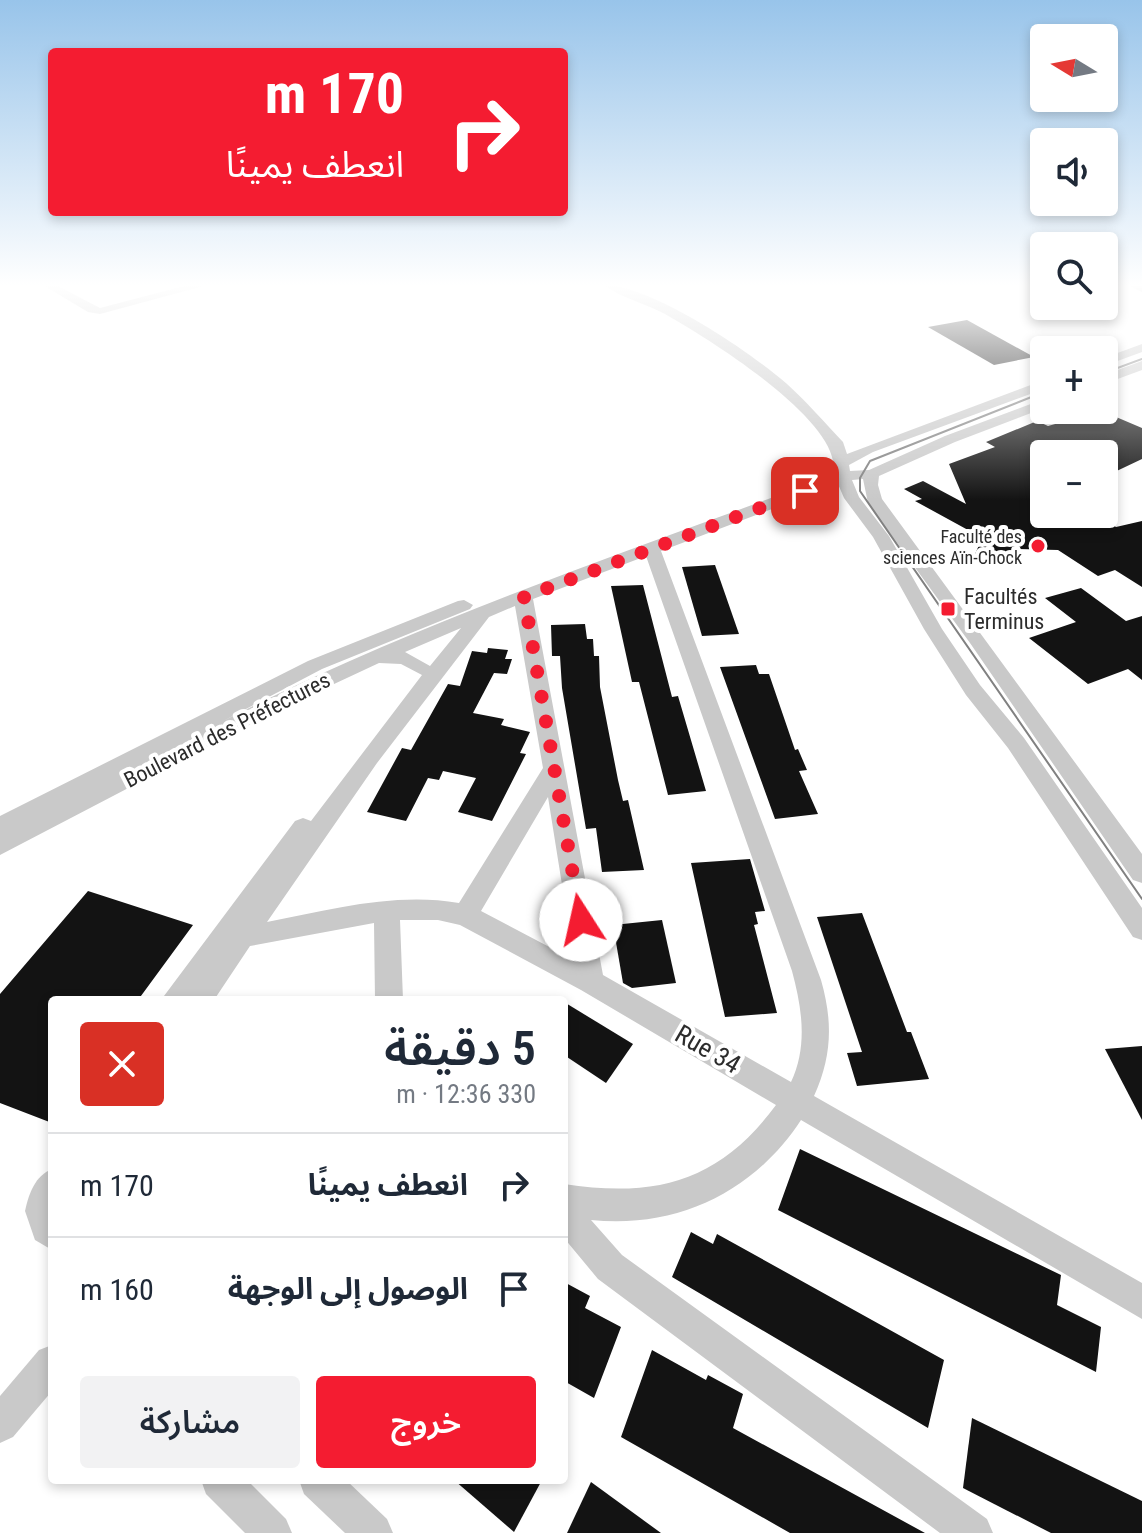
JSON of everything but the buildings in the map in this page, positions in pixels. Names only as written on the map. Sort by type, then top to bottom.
[{"type":"street","points":[[723,357],[772,396],[829,450],[843,470],[852,498],[881,536],[933,629],[973,690],[1016,743],[1142,929]]},
{"type":"street","points":[[1118,374],[1142,365]]},
{"type":"street","name":"Boulevard des Préfectures","points":[[201,996],[484,604],[524,597],[805,491],[843,470],[868,449],[1030,389]]},
{"type":"street","name":"Boulevard des Préfectures","points":[[0,826],[315,665],[843,470],[872,474],[1030,408]]},
{"type":"street","points":[[829,450],[868,449]]},
{"type":"street","points":[[872,474],[870,485],[874,500],[1027,705],[1047,743],[1142,873]]},
{"type":"street","points":[[805,491],[852,498]]},
{"type":"street","points":[[568,1202],[626,1207],[657,1204],[688,1196],[716,1183],[741,1167],[776,1130],[797,1101],[811,1067],[816,1044],[816,1011],[809,984],[652,548]]},
{"type":"street","points":[[524,597],[591,982]]},
{"type":"street","name":"Boulevard des Préfectures","points":[[0,846],[265,708],[457,615]]},
{"type":"street","name":"Boulevard des Préfectures","points":[[178,996],[422,669],[457,615]]},
{"type":"street","points":[[375,657],[406,658],[422,669]]},
{"type":"street","points":[[465,915],[555,766]]},
{"type":"street","points":[[387,910],[389,996]]},
{"type":"street","name":"Rue 34","points":[[242,937],[387,910],[438,910],[465,915],[591,982],[1142,1302]]},
{"type":"street","points":[[48,1192],[41,1205],[40,1217],[48,1231]]},
{"type":"street","points":[[568,1211],[574,1225],[610,1267],[973,1533]]},
{"type":"street","points":[[0,1424],[48,1368]]},
{"type":"street","points":[[224,1484],[272,1533]]},
{"type":"street","points":[[322,1484],[373,1533]]},
{"type":"tram line","points":[[1118,368],[1142,359]]},
{"type":"tram line","points":[[1030,398],[870,461],[860,478],[860,491],[1142,899]]},
{"type":"place","name":"Faculté des sciences Aïn-Chock","points":[[1038,546]]},
{"type":"place","name":"Facultés Terminus","points":[[948,609]]},
{"type":"route","points":[[581,920],[524,597],[805,491]]}]
